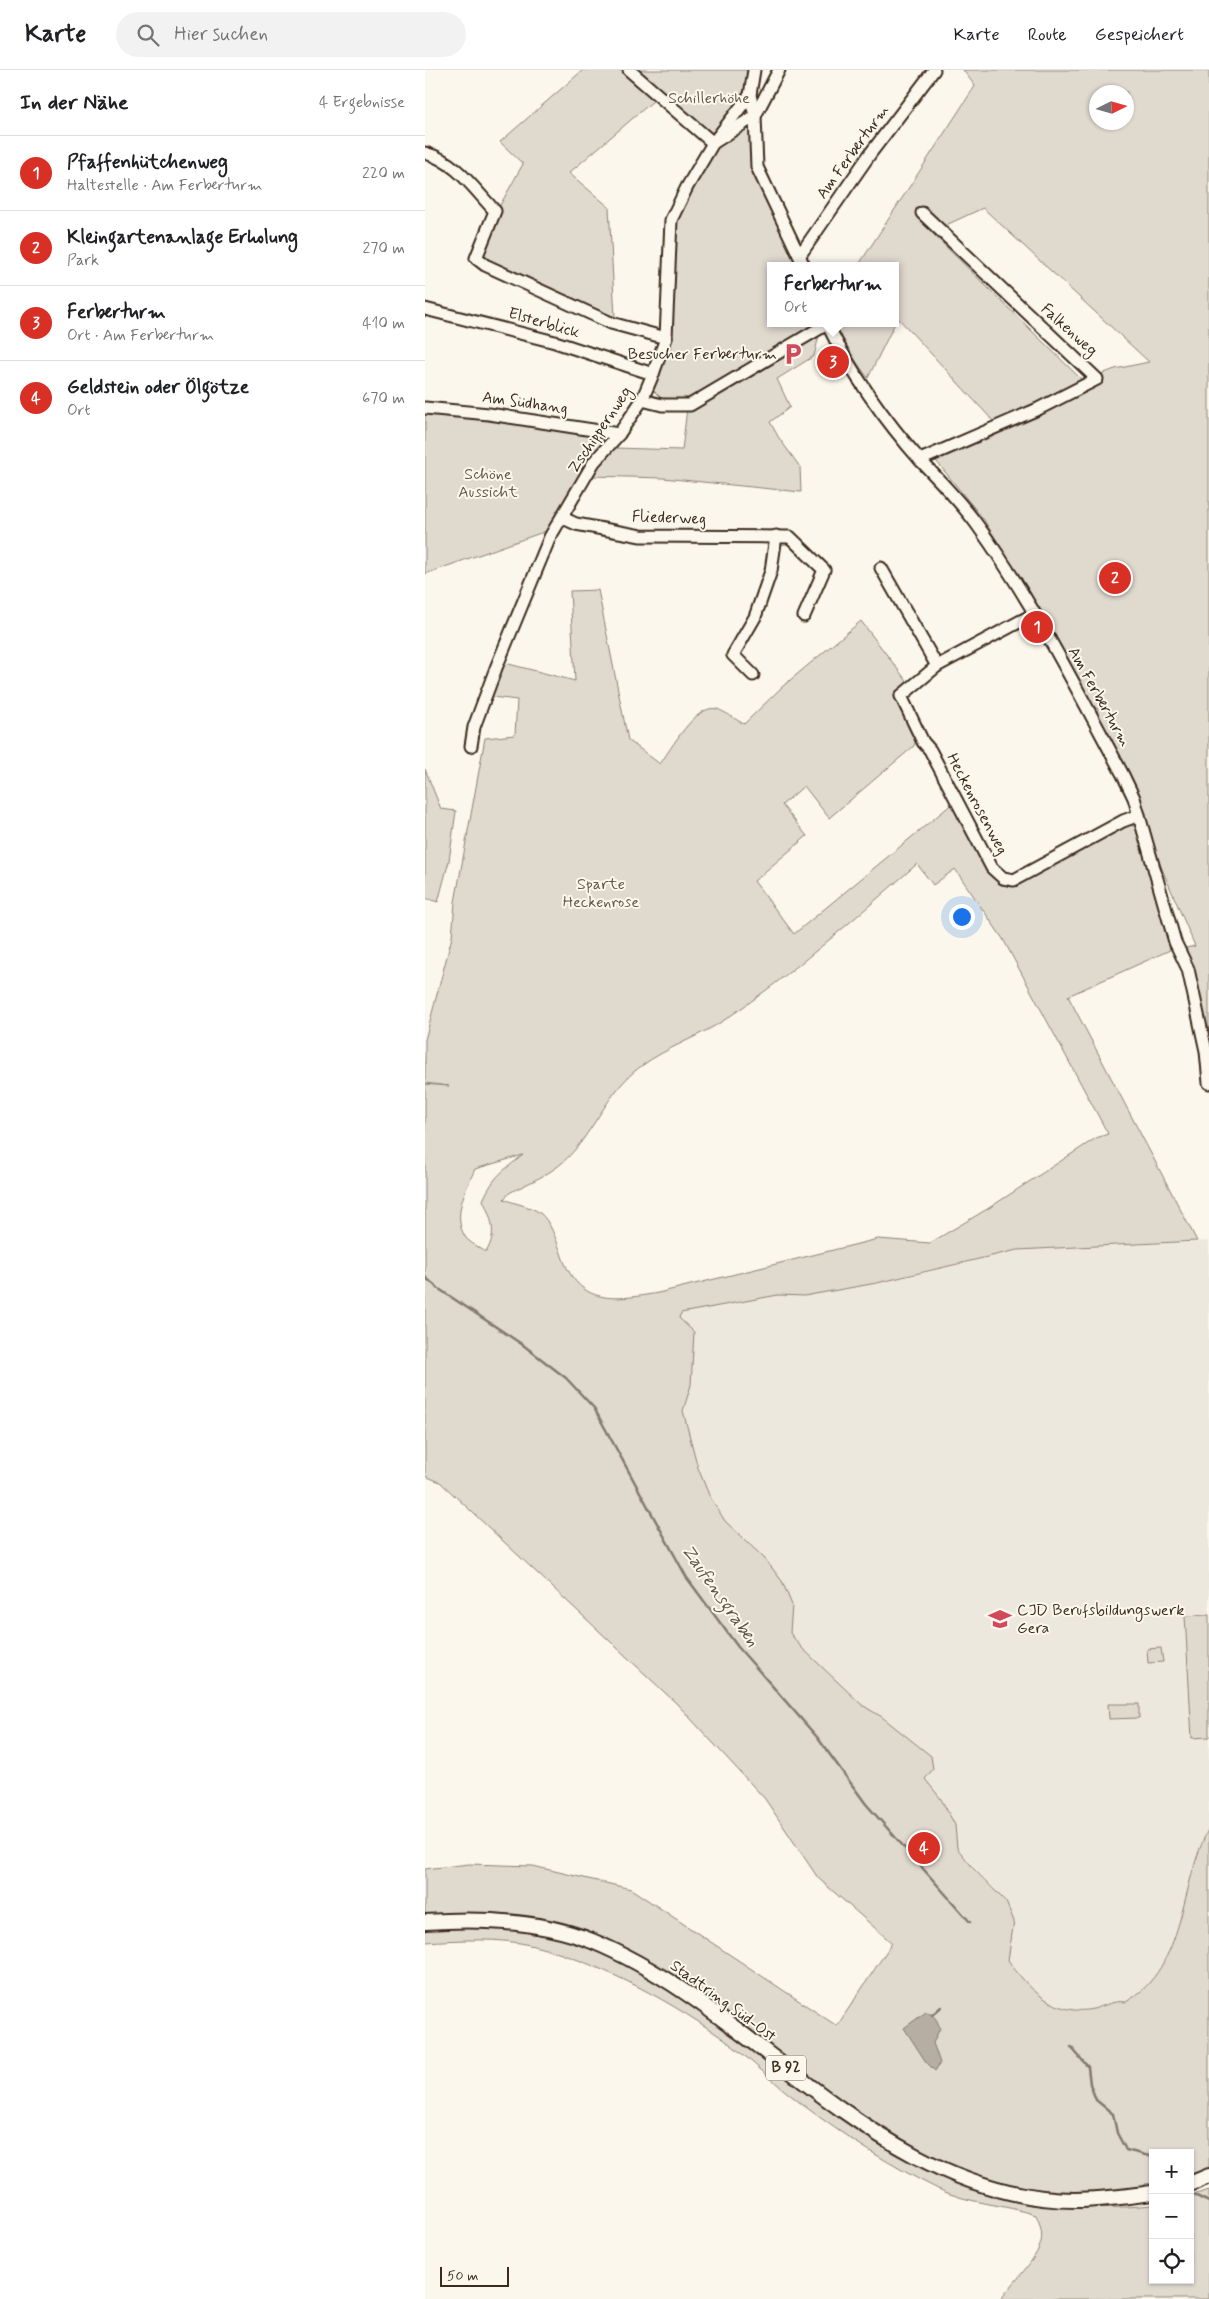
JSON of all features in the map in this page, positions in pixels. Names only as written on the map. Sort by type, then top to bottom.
[{"type":"main road","name":"Stadtring Süd-Ost","points":[[425,1922],[479,1920],[521,1923],[591,1940],[632,1960],[698,2000],[881,2138],[932,2165],[965,2179],[1005,2191],[1067,2199],[1100,2199],[1149,2193]]},
{"type":"main road","points":[[1194,2183],[1209,2177]]},
{"type":"street","points":[[629,70],[713,143],[750,95],[754,70]]},
{"type":"street","points":[[755,116],[779,70]]},
{"type":"street","name":"Am Ferberturm","points":[[802,260],[870,154],[934,70]]},
{"type":"street","name":"Am Ferberturm","points":[[750,95],[755,116],[757,167],[802,260]]},
{"type":"street","name":"Zschippernweg","points":[[471,746],[474,727],[496,668],[550,537],[563,518],[594,462],[619,434],[642,400],[653,374],[666,338],[671,220],[687,187],[713,143],[755,116]]},
{"type":"street","points":[[425,153],[435,155],[453,166],[495,211],[476,258],[485,265],[611,324],[666,338]]},
{"type":"street","name":"Falkenweg","points":[[920,460],[1038,409],[1097,379],[922,213]]},
{"type":"street","name":"Elsterblick","points":[[425,309],[555,342],[653,374]]},
{"type":"street","name":"Am Ferberturm","points":[[642,400],[662,405],[690,405],[822,327]]},
{"type":"street","name":"Am Ferberturm","points":[[829,327],[839,347],[875,402],[920,460],[953,494],[979,528],[1034,614],[1123,775],[1134,798],[1175,942],[1188,969],[1206,1051],[1209,1083]]},
{"type":"street","name":"Am Südhang","points":[[425,408],[489,414],[619,434]]},
{"type":"street","name":"Fliederweg","points":[[563,518],[576,524],[641,536],[791,537],[824,570],[804,616]]},
{"type":"street","points":[[753,675],[733,656],[755,617],[771,571],[776,536]]},
{"type":"street","points":[[881,568],[937,666],[1034,614]]},
{"type":"street","name":"Heckenrosenweg","points":[[937,666],[901,696],[923,742],[930,750],[993,868],[1003,878],[1014,880],[1123,821],[1139,815]]},
{"type":"shaded area","name":"CJD Berufsbildungswerk Gera","points":[[1209,1241],[1209,1828],[1200,1845],[1183,1912],[1165,1961],[1149,1985],[1126,2002],[1116,2001],[1092,2009],[1069,2010],[1045,1999],[1022,1980],[1008,1960],[1013,1921],[1006,1902],[957,1848],[955,1825],[941,1799],[925,1779],[931,1756],[882,1717],[862,1705],[801,1647],[790,1633],[792,1605],[743,1539],[725,1521],[709,1495],[698,1468],[683,1411],[691,1385],[694,1332],[679,1318],[681,1313],[747,1300],[778,1295],[804,1296],[907,1277],[1017,1250]]},
{"type":"shaded area","points":[[926,2012],[935,2018],[940,2028],[933,2043],[940,2063],[935,2071],[926,2062],[904,2028]]},
{"type":"green space","points":[[583,70],[623,70],[653,101],[569,173],[609,207],[615,317],[508,271],[474,252],[523,164],[500,142]]},
{"type":"green space","name":"Schillerhöhe","points":[[636,70],[750,70],[747,94],[712,140]]},
{"type":"green space","points":[[963,70],[1209,70],[1209,1048],[1186,948],[1195,946],[1097,717],[1098,709],[1092,706],[1059,654],[1056,636],[984,520],[933,457],[996,424],[899,319],[899,262],[861,262],[975,86]],"holes":[[[983,208],[1149,362],[1115,369],[1083,381],[931,232]]]},
{"type":"green space","points":[[747,126],[750,131],[753,170],[799,262],[767,262],[767,327],[821,327],[814,356],[777,379],[790,407],[770,422],[800,467],[801,492],[663,478],[591,476],[614,448],[682,450],[688,400],[662,399],[653,390],[671,339],[677,221],[690,189],[710,157],[730,133]]},
{"type":"green space","points":[[893,327],[868,378],[832,328]]},
{"type":"green space","name":"Schöne Aussicht","points":[[425,412],[557,427],[605,437],[549,530],[425,574]]},
{"type":"green space","name":"Sparte Heckenrose","points":[[598,590],[628,740],[660,764],[677,738],[701,713],[709,709],[717,709],[744,724],[783,686],[861,621],[909,684],[895,692],[917,735],[914,746],[829,818],[804,786],[782,805],[807,836],[754,881],[794,934],[953,803],[993,877],[1001,885],[1012,885],[1126,825],[1134,826],[1140,833],[1170,950],[1068,996],[1197,1241],[1017,1250],[877,1283],[804,1296],[778,1295],[681,1313],[679,1318],[694,1332],[691,1385],[683,1411],[698,1468],[709,1495],[725,1521],[765,1559],[782,1581],[792,1605],[790,1633],[801,1647],[862,1705],[882,1717],[931,1756],[933,1769],[925,1779],[941,1799],[955,1825],[957,1848],[974,1869],[1006,1902],[1014,1921],[1008,1960],[1033,1990],[1055,2004],[1067,2009],[1080,2010],[1126,2002],[1146,1986],[1160,1967],[1171,1946],[1199,1850],[1209,1828],[1209,2168],[1194,2173],[1194,2149],[1149,2149],[1149,2184],[1145,2184],[1145,2188],[1098,2193],[1063,2192],[1036,2189],[984,2177],[933,2158],[884,2133],[652,1964],[491,1914],[425,1915],[425,1869],[469,1864],[533,1866],[631,1889],[837,2026],[892,1943],[818,1878],[765,1799],[677,1704],[440,1482],[425,1476],[425,1084],[449,1086],[425,1083],[425,1040],[452,937],[455,902],[485,738],[515,735],[517,700],[492,697],[501,662],[575,681],[570,591]],"holes":[[[917,864],[933,885],[955,869],[1003,939],[1108,1134],[1096,1138],[989,1208],[930,1243],[878,1239],[641,1296],[611,1298],[586,1290],[576,1281],[567,1268],[552,1230],[544,1216],[532,1209],[504,1199],[509,1193],[543,1176],[562,1163],[573,1152],[618,1089],[640,1067],[726,1019],[776,983]],[[523,1155],[495,1179],[483,1200],[492,1226],[492,1238],[486,1252],[466,1238],[460,1221],[461,1203],[475,1169]]]},
{"type":"green space","points":[[425,769],[441,809],[456,811],[449,861],[438,902],[425,898]]},
{"type":"green space","points":[[1209,1615],[1209,1737],[1192,1738],[1185,1616]]},
{"type":"green space","points":[[1161,1648],[1163,1662],[1148,1663],[1147,1649]]},
{"type":"green space","points":[[1108,1704],[1139,1704],[1139,1718],[1109,1719]]},
{"type":"green space","points":[[448,1927],[495,1928],[542,1933],[572,1941],[614,1957],[653,1978],[691,2002],[833,2111],[885,2146],[926,2170],[961,2185],[1014,2200],[1041,2204],[1096,2208],[1149,2205],[1149,2284],[1194,2284],[1194,2195],[1209,2190],[1209,2299],[1001,2299],[1039,2249],[1042,2235],[1036,2215],[962,2198],[938,2189],[903,2171],[819,2117],[739,2051],[709,2029],[662,2000],[611,1973],[559,1953],[521,1943],[480,1940],[425,1942],[425,1930]]},
{"type":"waterway","name":"Zaufensgraben","points":[[425,1277],[439,1289],[523,1345],[566,1378],[594,1408],[687,1578],[738,1647],[817,1737],[866,1804],[970,1922]]},
{"type":"waterway","points":[[932,2015],[941,2007]]},
{"type":"waterway","name":"Zaufensgraben","points":[[1071,2047],[1088,2067],[1090,2084],[1096,2100],[1113,2114],[1117,2133],[1126,2150],[1149,2156]]},
{"type":"waterway","name":"Zaufensgraben","points":[[1192,2194],[1209,2202]]},
{"type":"place","name":"Besucher Ferberturm","points":[[793,354]]},
{"type":"place","name":"Ferberturm","points":[[833,362]]},
{"type":"place","name":"Kleingartenanlage Erholung","points":[[1115,578]]},
{"type":"place","name":"Pfaffenhütchenweg","points":[[1037,627]]},
{"type":"place","name":"CJD Berufsbildungswerk Gera","points":[[1000,1619]]},
{"type":"place","name":"Geldstein oder Ölgötze","points":[[924,1848]]}]
